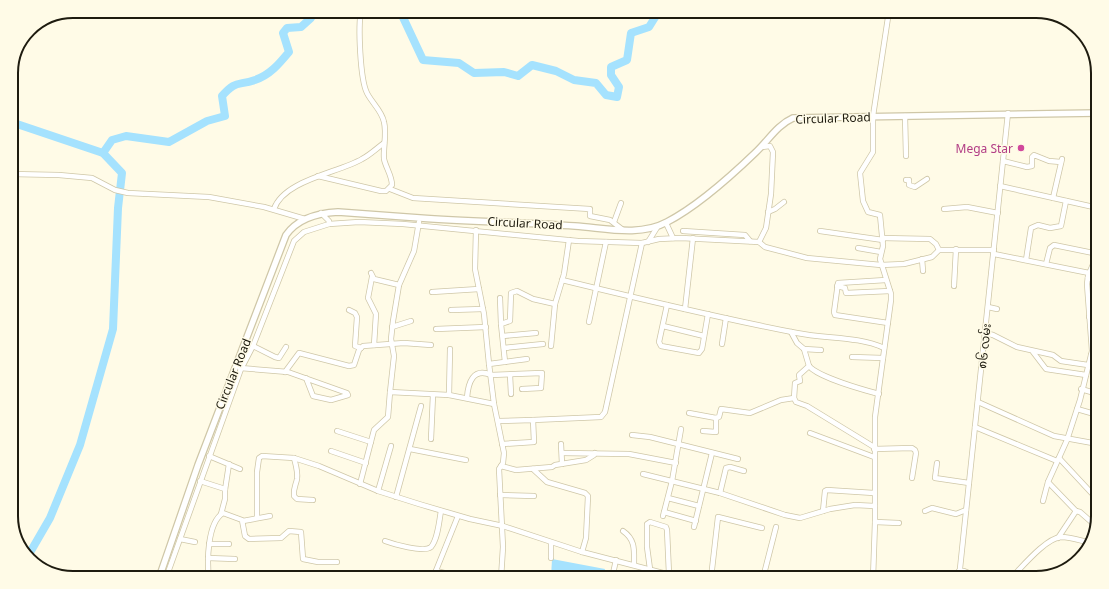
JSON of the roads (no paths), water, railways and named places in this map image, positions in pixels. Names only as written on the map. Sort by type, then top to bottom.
[{"type":"main road","name":"Circular Road","points":[[161,571],[198,466],[239,368],[286,235],[293,227],[305,219],[321,213],[393,215],[419,218],[623,230],[649,229],[666,223],[682,213],[735,172],[762,147],[778,128],[786,121],[793,118],[1008,113],[1091,113]]},
{"type":"street","points":[[360,18],[359,27],[363,83],[367,93],[381,114],[384,122],[384,160],[392,178],[392,185],[390,189]]},
{"type":"street","points":[[873,571],[875,417],[891,300],[890,291],[881,265],[882,239],[880,215],[868,212],[863,201],[860,173],[873,152],[873,116],[888,18]]},
{"type":"street","name":"၈၆ လမ်း","points":[[959,571],[1008,113]]},
{"type":"street","points":[[905,116],[906,156]]},
{"type":"street","points":[[274,209],[278,199],[285,193],[318,176],[362,159],[384,143]]},
{"type":"street","points":[[759,242],[766,228],[771,194],[772,148],[770,146],[762,147]]},
{"type":"street","points":[[1003,161],[1026,167],[1032,166],[1032,157],[1034,156],[1049,161],[1062,160],[1053,198]]},
{"type":"street","points":[[18,174],[59,175],[92,178],[115,190],[128,193],[175,196],[197,195],[274,209],[305,219]]},
{"type":"street","points":[[318,176],[381,191],[390,189],[413,198],[590,209],[590,216],[614,222],[623,230]]},
{"type":"street","points":[[906,180],[909,180],[909,185],[916,187],[927,178]]},
{"type":"street","points":[[1000,186],[1091,206]]},
{"type":"street","points":[[1026,260],[1032,228],[1038,225],[1050,228],[1061,226],[1066,201]]},
{"type":"street","points":[[768,212],[776,209],[784,202]]},
{"type":"street","points":[[614,222],[621,203]]},
{"type":"street","points":[[944,209],[967,208],[998,213]]},
{"type":"street","points":[[321,213],[329,221],[329,224]]},
{"type":"street","points":[[360,484],[374,430],[388,417],[394,356],[392,327],[399,285],[414,252],[419,218]]},
{"type":"street","points":[[169,571],[239,368],[253,346],[294,241],[304,232],[329,224],[359,222],[418,225],[569,240],[606,242],[645,242],[673,238],[750,241],[759,242],[765,247],[807,258],[881,265],[904,264],[932,257],[939,250],[956,249],[994,252],[1089,275]]},
{"type":"street","points":[[666,223],[673,238]]},
{"type":"street","points":[[498,421],[601,417],[605,412],[631,296],[645,242],[658,226]]},
{"type":"street","points":[[476,230],[475,269],[486,327],[494,404],[504,458],[499,470],[503,526],[500,571]]},
{"type":"street","points":[[683,231],[745,235],[750,241]]},
{"type":"street","points":[[820,231],[882,239],[930,239],[936,244],[939,250]]},
{"type":"street","points":[[685,309],[693,238]]},
{"type":"street","points":[[551,346],[555,304],[562,280],[569,240]]},
{"type":"street","points":[[589,322],[606,242]]},
{"type":"street","points":[[1046,264],[1050,248],[1054,245],[1091,252]]},
{"type":"street","points":[[858,248],[881,252]]},
{"type":"street","points":[[954,286],[956,249]]},
{"type":"street","points":[[922,260],[923,271]]},
{"type":"street","points":[[1043,501],[1048,482],[1067,440],[1077,409],[1091,355],[1089,275],[1091,270]]},
{"type":"street","points":[[374,345],[376,314],[368,298],[371,275],[382,282],[399,285]]},
{"type":"street","points":[[562,280],[791,332],[838,338],[884,348]]},
{"type":"street","points":[[886,280],[839,283],[837,286],[834,312],[835,315],[888,323]]},
{"type":"street","points":[[837,286],[845,288],[846,293],[890,291]]},
{"type":"street","points":[[432,292],[479,289]]},
{"type":"street","points":[[501,324],[510,321],[512,293],[514,291],[534,299],[555,304]]},
{"type":"street","points":[[500,298],[505,362]]},
{"type":"street","points":[[667,305],[659,342],[661,346],[699,353],[708,314]]},
{"type":"street","points":[[988,307],[997,309]]},
{"type":"street","points":[[451,310],[483,309]]},
{"type":"street","points":[[349,310],[355,313],[357,317],[355,346],[361,348],[374,345],[392,344],[431,345]]},
{"type":"street","points":[[722,344],[726,318]]},
{"type":"street","points":[[392,327],[411,321]]},
{"type":"street","points":[[663,326],[704,336]]},
{"type":"street","points":[[436,329],[486,327]]},
{"type":"street","points":[[791,332],[797,343],[804,349],[809,366],[812,370],[879,394]]},
{"type":"street","points":[[503,336],[536,333]]},
{"type":"street","points":[[985,333],[993,335],[1007,343],[1033,352],[1053,355],[1061,361],[1088,365]]},
{"type":"street","points":[[504,348],[543,344]]},
{"type":"street","points":[[253,346],[279,358],[286,347]]},
{"type":"street","points":[[285,372],[299,353],[345,366],[352,366],[361,348]]},
{"type":"street","points":[[449,395],[450,349]]},
{"type":"street","points":[[804,349],[821,350]]},
{"type":"street","points":[[1033,352],[1046,369],[1086,375]]},
{"type":"street","points":[[852,357],[883,358]]},
{"type":"street","points":[[489,364],[527,359]]},
{"type":"street","points":[[809,366],[799,375],[800,381],[795,383],[794,398],[796,402],[807,406],[874,448],[912,448],[916,453],[912,478]]},
{"type":"street","points":[[239,368],[285,372],[306,378],[347,393],[348,395],[330,400],[313,396],[306,378]]},
{"type":"street","points":[[467,398],[468,385],[472,377],[480,373],[492,375],[542,373],[541,388],[522,389]]},
{"type":"street","points":[[510,375],[511,394]]},
{"type":"street","points":[[1082,389],[1091,392]]},
{"type":"street","points":[[390,392],[449,395],[494,404]]},
{"type":"street","points":[[431,439],[433,395]]},
{"type":"street","points":[[703,431],[716,432],[716,418],[719,417],[721,409],[752,412],[781,400],[794,398]]},
{"type":"street","points":[[978,402],[1054,436],[1067,440],[1091,443]]},
{"type":"street","points":[[396,497],[421,406]]},
{"type":"street","points":[[1077,409],[1091,413]]},
{"type":"street","points":[[689,413],[716,418]]},
{"type":"street","points":[[502,444],[534,442],[533,420]]},
{"type":"street","points":[[975,426],[1058,460],[1091,493]]},
{"type":"street","points":[[681,429],[676,463],[664,514],[696,521]]},
{"type":"street","points":[[337,430],[371,442]]},
{"type":"street","points":[[810,433],[874,457]]},
{"type":"street","points":[[632,435],[679,444],[738,459]]},
{"type":"street","points":[[562,444],[562,464]]},
{"type":"street","points":[[378,491],[391,446]]},
{"type":"street","points":[[410,449],[466,460]]},
{"type":"street","points":[[332,451],[366,463]]},
{"type":"street","points":[[562,453],[647,456],[676,463]]},
{"type":"street","points":[[501,466],[516,470],[552,467],[586,460],[595,453]]},
{"type":"street","points":[[694,527],[712,453]]},
{"type":"street","points":[[209,456],[240,468]]},
{"type":"street","points":[[256,517],[257,472],[260,456],[294,458],[319,466],[360,484],[396,497],[458,516],[503,526],[582,552],[656,571]]},
{"type":"street","points":[[294,458],[297,469],[297,480],[293,486],[294,496],[297,499],[313,500]]},
{"type":"street","points":[[937,463],[935,478],[969,483]]},
{"type":"street","points":[[209,571],[208,558],[210,544],[213,529],[221,514],[229,464]]},
{"type":"street","points":[[720,493],[726,468],[730,467],[744,471]]},
{"type":"street","points":[[533,469],[547,482],[585,493],[588,496],[586,538],[582,552]]},
{"type":"street","points":[[643,474],[720,493],[800,518],[823,511],[855,505],[875,506]]},
{"type":"street","points":[[200,481],[225,490]]},
{"type":"street","points":[[1048,482],[1076,511],[1080,512],[1090,521]]},
{"type":"street","points":[[823,511],[823,497],[825,491],[827,490],[874,493]]},
{"type":"street","points":[[500,495],[534,496]]},
{"type":"street","points":[[668,498],[699,506]]},
{"type":"street","points":[[925,511],[932,508],[956,514],[966,510]]},
{"type":"street","points":[[385,541],[408,548],[427,549],[434,540],[441,511]]},
{"type":"street","points":[[1018,571],[1034,554],[1058,538],[1076,511]]},
{"type":"street","points":[[221,514],[229,514],[243,520],[270,516]]},
{"type":"street","points":[[436,571],[458,516]]},
{"type":"street","points":[[712,571],[718,517],[762,528]]},
{"type":"street","points":[[243,520],[245,536],[247,538],[281,538],[289,531],[299,531],[302,533],[302,556],[305,560],[336,562]]},
{"type":"street","points":[[650,569],[647,547],[647,524],[650,522],[666,527],[671,571]]},
{"type":"street","points":[[875,522],[899,524]]},
{"type":"street","points":[[765,571],[776,527]]},
{"type":"street","points":[[623,532],[632,538],[634,543],[634,565]]},
{"type":"street","points":[[1058,538],[1066,538],[1084,542]]},
{"type":"street","points":[[180,539],[195,542]]},
{"type":"street","points":[[551,543],[551,558]]},
{"type":"street","points":[[210,544],[229,544]]},
{"type":"street","points":[[208,558],[236,559]]},
{"type":"street","points":[[614,571],[616,560]]},
{"type":"street","points":[[959,571],[964,571]]},
{"type":"water","points":[[552,559],[605,569],[604,571],[551,571]]},
{"type":"waterway","points":[[103,153],[112,140],[126,136],[169,142],[207,121],[225,116],[222,96],[234,85],[260,78],[274,69],[289,52],[283,33],[287,28],[301,27],[311,18]]},
{"type":"waterway","points":[[403,18],[423,60],[459,63],[474,73],[504,72],[518,76],[532,65],[556,71],[574,80],[596,83],[606,95],[617,97],[619,87],[611,75],[611,67],[627,60],[631,33],[649,27],[655,18]]},
{"type":"waterway","points":[[18,124],[103,153],[122,173],[118,208],[113,329],[80,445],[50,518],[31,551]]},
{"type":"place","name":"Mega Star","points":[[1021,148]]}]
